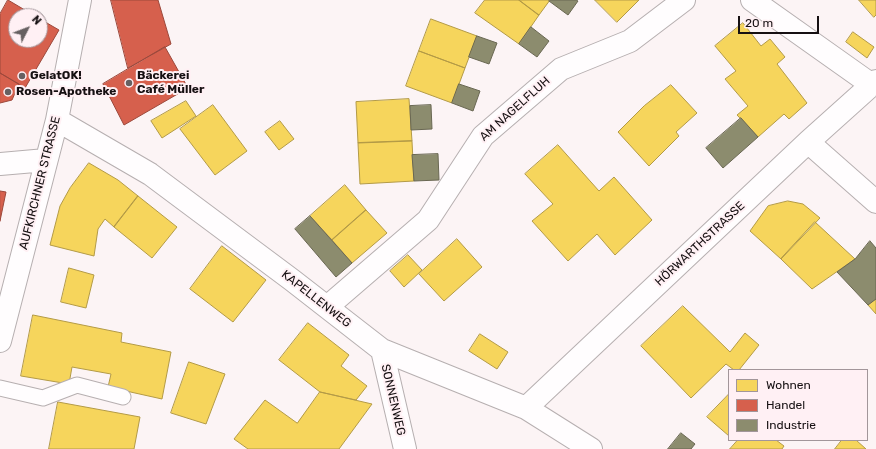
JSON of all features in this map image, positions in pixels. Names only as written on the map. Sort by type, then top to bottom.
[{"type":"street","name":"AUFKIRCHNER STRASSE","points":[[0,341],[57,120],[80,0]]},
{"type":"street","name":"AM NAGELFLUH","points":[[327,307],[428,220],[483,136],[530,94],[560,69],[630,41],[684,0]]},
{"type":"street","points":[[752,0],[874,83]]},
{"type":"street","name":"HÖRWARTHSTRASSE","points":[[526,408],[808,142],[874,83]]},
{"type":"street","name":"KAPELLENWEG","points":[[57,120],[150,174],[382,350],[526,408],[592,449]]},
{"type":"street","points":[[808,142],[876,202]]},
{"type":"street","points":[[0,164],[46,160]]},
{"type":"street","name":"SONNENWEG","points":[[382,350],[404,449]]},
{"type":"lane","points":[[0,388],[43,398],[77,385],[123,397]]},
{"type":"building: Wohnen","points":[[485,0],[519,0],[539,15],[519,44],[475,13]]},
{"type":"building: Wohnen","points":[[519,0],[550,0],[539,15]]},
{"type":"building: Wohnen","points":[[595,0],[639,0],[617,22]]},
{"type":"building: Wohnen","points":[[859,0],[876,0],[876,15],[874,17]]},
{"type":"building: Wohnen","points":[[431,19],[477,36],[465,68],[419,51]]},
{"type":"building: Wohnen","points":[[743,23],[761,46],[770,39],[785,57],[777,64],[807,103],[789,119],[784,114],[758,137],[737,115],[748,106],[725,79],[736,71],[715,46]]},
{"type":"building: Wohnen","points":[[853,32],[874,47],[867,58],[846,42]]},
{"type":"building: Wohnen","points":[[419,51],[465,68],[452,103],[406,86]]},
{"type":"building: Wohnen","points":[[671,85],[697,113],[676,132],[679,136],[649,166],[618,132],[644,106]]},
{"type":"building: Wohnen","points":[[409,99],[412,141],[358,143],[356,102]]},
{"type":"building: Wohnen","points":[[186,101],[196,116],[162,138],[151,121]]},
{"type":"building: Wohnen","points":[[213,105],[247,151],[215,175],[180,129]]},
{"type":"building: Wohnen","points":[[280,121],[294,139],[279,150],[265,132]]},
{"type":"building: Wohnen","points":[[412,141],[414,181],[360,184],[358,143]]},
{"type":"building: Wohnen","points":[[558,145],[599,191],[614,177],[652,220],[615,255],[597,234],[568,261],[532,221],[553,204],[525,174]]},
{"type":"building: Wohnen","points":[[89,163],[118,180],[138,196],[114,227],[105,219],[98,229],[94,256],[50,245],[60,206],[70,188]]},
{"type":"building: Wohnen","points":[[345,185],[366,210],[332,240],[310,216]]},
{"type":"building: Wohnen","points":[[138,196],[177,227],[152,258],[114,227]]},
{"type":"building: Wohnen","points":[[788,201],[803,204],[820,218],[781,259],[750,231],[768,206]]},
{"type":"building: Wohnen","points":[[366,210],[387,233],[352,263],[332,240]]},
{"type":"building: Wohnen","points":[[815,222],[855,259],[812,289],[781,259]]},
{"type":"building: Wohnen","points":[[457,239],[482,267],[444,301],[419,274]]},
{"type":"building: Wohnen","points":[[222,246],[266,280],[233,322],[190,289]]},
{"type":"building: Wohnen","points":[[408,255],[422,270],[404,287],[390,271]]},
{"type":"building: Wohnen","points":[[69,268],[94,275],[86,308],[61,302]]},
{"type":"building: Wohnen","points":[[876,299],[876,314],[868,305]]},
{"type":"building: Wohnen","points":[[683,306],[730,352],[745,333],[759,345],[740,369],[733,369],[726,364],[691,398],[641,346]]},
{"type":"building: Wohnen","points":[[33,315],[122,333],[121,342],[171,352],[162,399],[108,387],[111,374],[72,367],[69,384],[21,376]]},
{"type":"building: Wohnen","points":[[308,323],[349,355],[341,366],[367,386],[356,400],[320,392],[279,360]]},
{"type":"building: Wohnen","points":[[480,334],[508,352],[497,369],[469,351]]},
{"type":"building: Wohnen","points":[[189,362],[225,374],[206,424],[171,413]]},
{"type":"building: Wohnen","points":[[320,392],[372,404],[339,449],[248,449],[234,439],[265,400],[297,423]]},
{"type":"building: Wohnen","points":[[728,395],[728,435],[707,417]]},
{"type":"building: Wohnen","points":[[58,402],[140,417],[134,449],[49,449]]},
{"type":"building: Wohnen","points":[[737,441],[777,441],[784,446],[782,449],[730,449]]},
{"type":"building: Wohnen","points":[[841,441],[857,441],[866,449],[835,449]]},
{"type":"building: Handel","points":[[8,0],[22,8],[8,8],[8,48],[48,48],[48,24],[59,30],[25,88],[0,73],[0,14]]},
{"type":"building: Handel","points":[[111,0],[158,0],[171,44],[128,68]]},
{"type":"building: Handel","points":[[165,47],[188,88],[124,125],[103,84]]},
{"type":"building: Handel","name":"Rosen-Apotheke","points":[[0,73],[19,84],[12,100],[0,103]]},
{"type":"building: Handel","points":[[0,191],[6,192],[0,221]]},
{"type":"building: Industrie","points":[[549,1],[578,1],[568,15]]},
{"type":"building: Industrie","points":[[531,27],[549,41],[537,57],[519,44]]},
{"type":"building: Industrie","points":[[477,36],[497,43],[489,64],[469,57]]},
{"type":"building: Industrie","points":[[459,84],[480,91],[473,111],[452,103]]},
{"type":"building: Industrie","points":[[431,105],[432,129],[411,130],[410,106]]},
{"type":"building: Industrie","points":[[741,118],[758,137],[723,168],[706,148]]},
{"type":"building: Industrie","points":[[438,154],[439,180],[414,181],[412,155]]},
{"type":"building: Industrie","points":[[310,216],[352,263],[336,277],[295,229]]},
{"type":"building: Industrie","points":[[870,241],[876,248],[876,299],[868,305],[837,272],[855,259]]},
{"type":"building: Industrie","points":[[681,433],[695,444],[691,449],[668,449]]},
{"type":"place","name":"GelatOK!","points":[[22,76]]},
{"type":"place","name":"Bäckerei Café Müller","points":[[129,83]]},
{"type":"place","name":"Rosen-Apotheke","points":[[8,92]]}]
